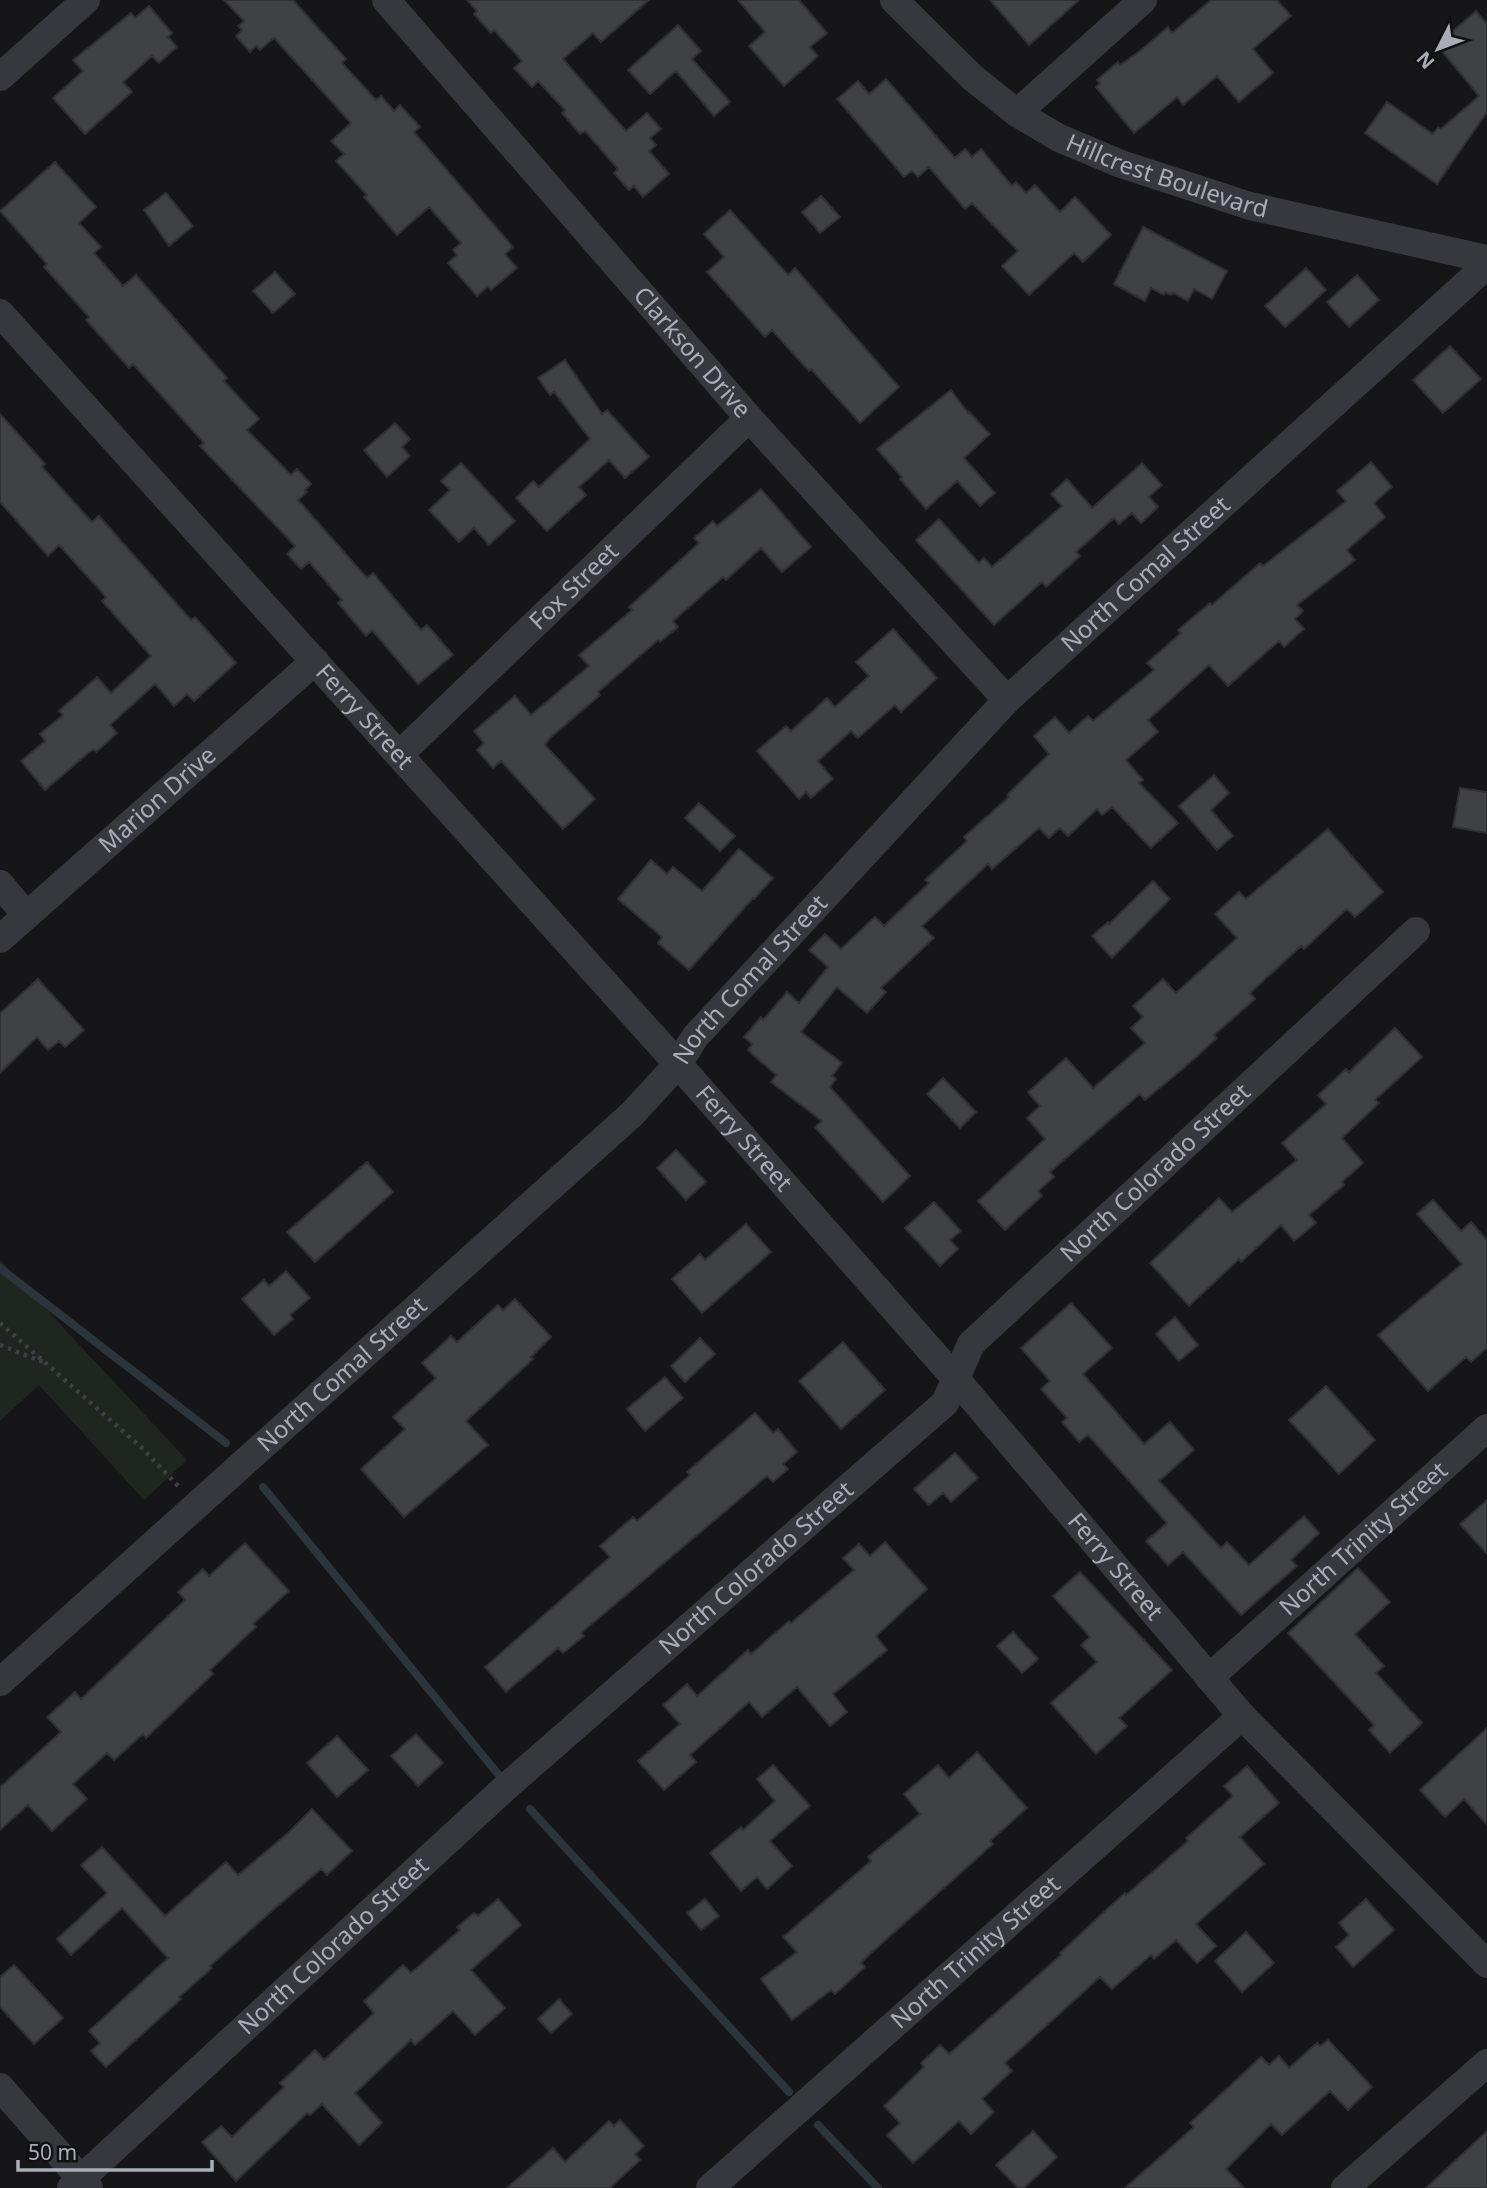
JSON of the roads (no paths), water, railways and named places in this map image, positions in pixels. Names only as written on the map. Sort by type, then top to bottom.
[{"type":"street","points":[[0,77],[86,0]]},
{"type":"street","name":"Clarkson Drive","points":[[386,0],[749,418],[1007,700]]},
{"type":"street","name":"Hillcrest Boulevard","points":[[894,0],[973,78],[1017,113],[1059,138],[1121,164],[1250,206],[1487,259]]},
{"type":"street","points":[[1017,113],[1143,0]]},
{"type":"street","name":"North Comal Street","points":[[0,1682],[632,1114],[677,1064],[705,1027],[1007,700],[1487,265]]},
{"type":"street","name":"Ferry Street","points":[[0,313],[677,1064],[956,1379],[1242,1716],[1487,1965]]},
{"type":"street","name":"Fox Street","points":[[399,755],[749,418]]},
{"type":"street","name":"Marion Drive","points":[[0,939],[315,661]]},
{"type":"street","points":[[0,884],[26,915]]},
{"type":"street","name":"North Colorado Street","points":[[80,2185],[506,1787],[945,1404],[971,1344],[1416,931]]},
{"type":"street","name":"North Trinity Street","points":[[1209,1678],[1487,1428]]},
{"type":"street","name":"North Trinity Street","points":[[710,2188],[1242,1716]]},
{"type":"street","points":[[1345,2188],[1487,2063]]},
{"type":"street","points":[[0,2087],[80,2185]]},
{"type":"waterway","points":[[0,1268],[226,1443]]},
{"type":"waterway","points":[[263,1487],[498,1774]]},
{"type":"waterway","points":[[530,1809],[789,2092]]},
{"type":"waterway","points":[[818,2125],[878,2188]]}]
